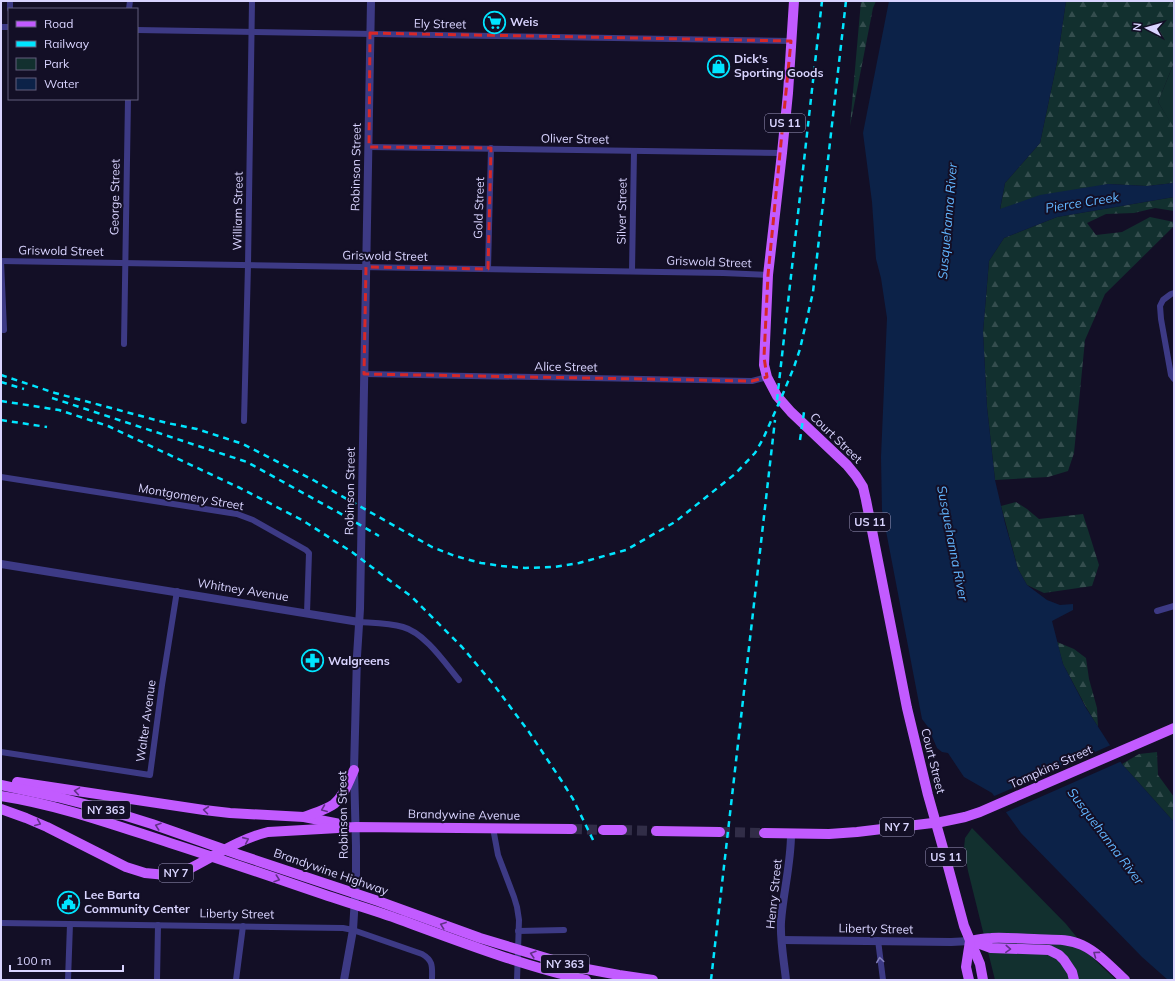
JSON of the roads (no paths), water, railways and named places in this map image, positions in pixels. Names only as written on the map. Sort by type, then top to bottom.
[{"type":"main road","name":"Court Street","points":[[794,1],[782,153],[768,275],[764,357],[767,378],[784,406],[847,465],[856,476],[862,487],[885,590],[907,708],[928,795],[964,926],[980,964],[983,980]]},
{"type":"main road","name":"Tompkins Street","points":[[936,822],[965,817],[980,812],[1174,728]]},
{"type":"main road","points":[[304,817],[330,807],[336,803],[343,794],[354,770]]},
{"type":"main road","name":"NY 7","points":[[1,780],[204,810],[304,817],[356,826]]},
{"type":"main road","name":"Brandywine Highway","points":[[1,785],[104,809],[152,824],[378,901],[547,970],[586,980]]},
{"type":"main road","name":"Brandywine Highway","points":[[1,796],[48,805],[74,812],[227,861],[378,912],[478,943],[576,966],[653,980]]},
{"type":"main road","name":"NY 7","points":[[1,809],[47,827],[126,866],[145,873],[156,874],[178,873],[187,870],[246,839],[257,835],[283,831],[356,826]]},
{"type":"main road","name":"NY 7","points":[[764,833],[837,834],[936,822]]},
{"type":"main road","name":"Brandywine Avenue","points":[[356,826],[572,829]]},
{"type":"main road","points":[[603,830],[622,830]]},
{"type":"main road","points":[[656,831],[720,832]]},
{"type":"main road","points":[[970,941],[991,938],[1048,939],[1073,942],[1092,951],[1125,980]]},
{"type":"main road","name":"Court Street","points":[[969,980],[966,967],[970,941]]},
{"type":"main road","points":[[970,941],[991,948],[1049,950],[1059,955],[1064,960],[1072,972],[1074,980]]},
{"type":"street","name":"William Street","points":[[244,421],[252,1]]},
{"type":"street","name":"Robinson Street","points":[[344,980],[353,930],[356,881],[354,770],[359,622],[371,1]]},
{"type":"street","name":"Ely Street","points":[[138,30],[791,41]]},
{"type":"street","name":"George Street","points":[[124,344],[128,100]]},
{"type":"street","name":"Oliver Street","points":[[369,146],[782,153]]},
{"type":"street","name":"Gold Street","points":[[488,269],[491,148]]},
{"type":"street","name":"Silver Street","points":[[632,271],[634,151]]},
{"type":"street","name":"Griswold Street","points":[[1,261],[632,271],[768,275]]},
{"type":"street","points":[[1,261],[4,330]]},
{"type":"street","points":[[1174,293],[1163,300],[1160,306],[1171,375],[1174,379]]},
{"type":"street","name":"Alice Street","points":[[364,374],[752,381],[767,378]]},
{"type":"street","name":"Montgomery Street","points":[[1,477],[237,514],[253,520],[309,553],[307,613]]},
{"type":"street","name":"Whitney Avenue","points":[[1,564],[177,591],[359,622],[395,625],[417,634],[430,645],[460,680]]},
{"type":"street","name":"Walter Avenue","points":[[1,752],[150,775],[177,591]]},
{"type":"street","points":[[1157,610],[1174,606]]},
{"type":"street","points":[[493,828],[498,855],[517,907],[519,920],[517,980]]},
{"type":"street","name":"Henry Street","points":[[786,980],[781,921],[790,856],[791,834]]},
{"type":"street","name":"Liberty Street","points":[[1,923],[344,928],[422,954],[431,962],[432,980]]},
{"type":"street","points":[[68,980],[70,924]]},
{"type":"street","points":[[157,980],[158,925]]},
{"type":"street","points":[[236,980],[243,926]]},
{"type":"street","points":[[518,931],[564,930]]},
{"type":"street","name":"Liberty Street","points":[[782,940],[970,941]]},
{"type":"street","points":[[878,940],[883,980]]},
{"type":"water","points":[[889,1],[1066,1],[1057,62],[1040,143],[1005,183],[1000,209],[1040,195],[1108,184],[1147,186],[1174,183],[1174,197],[1057,217],[1004,238],[989,261],[983,332],[987,407],[995,480],[1018,569],[1027,585],[1047,600],[1060,605],[1073,604],[1073,610],[1052,621],[1063,664],[1086,708],[1122,764],[1174,822],[1174,980],[1168,980],[1142,957],[1021,833],[992,793],[964,777],[948,753],[942,752],[937,748],[928,727],[922,719],[882,510],[881,457],[887,318],[881,278],[876,259],[872,202],[863,133]]},
{"type":"tunnel","points":[[572,829],[603,830]]},
{"type":"tunnel","points":[[622,830],[656,831]]},
{"type":"tunnel","points":[[720,832],[764,833]]},
{"type":"railway","points":[[777,400],[822,1]]},
{"type":"railway","points":[[1,375],[55,393],[167,423],[197,429],[243,444],[315,481],[432,547],[455,556],[481,563],[502,566],[525,568],[554,567],[579,563],[626,550],[675,522],[735,474],[755,453],[763,439],[794,367],[800,349],[813,292],[846,1]]},
{"type":"railway","points":[[1,382],[24,389]]},
{"type":"railway","points":[[52,398],[247,462],[379,536]]},
{"type":"railway","points":[[1,401],[59,410],[108,426],[240,488],[302,520],[352,552],[412,597],[462,647],[494,685],[529,732],[563,783],[573,799],[595,844]]},
{"type":"railway","points":[[800,440],[804,412]]},
{"type":"railway","points":[[1,420],[47,427]]},
{"type":"railway","points":[[711,980],[775,420]]},
{"type":"place","name":"Weis","points":[[494,22]]},
{"type":"place","name":"Dick's Sporting Goods","points":[[719,66]]},
{"type":"place","name":"Walgreens","points":[[312,661]]},
{"type":"place","name":"Lee Barta Community Center","points":[[69,902]]},
{"type":"water label","name":"Pierce Creek","points":[[1082,202]]},
{"type":"water label","name":"Susquehanna River","points":[[947,221]]},
{"type":"water label","name":"Susquehanna River","points":[[953,543]]},
{"type":"water label","name":"Susquehanna River","points":[[1106,836]]}]
